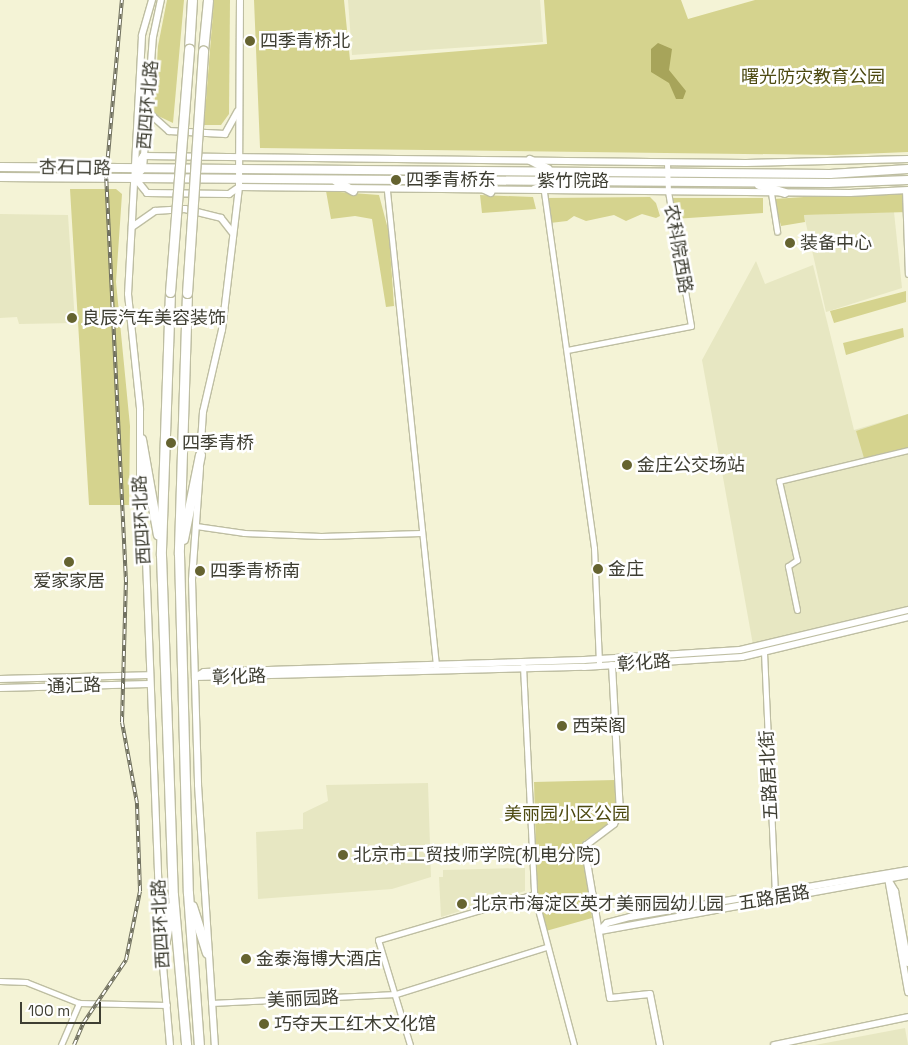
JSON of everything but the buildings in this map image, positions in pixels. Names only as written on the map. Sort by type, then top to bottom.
[{"type":"highway","name":"西四环北路","points":[[186,1045],[173,895],[161,555],[170,292],[192,0]]},
{"type":"highway","name":"西四环北路","points":[[199,1045],[188,893],[179,554],[187,293],[208,0]]},
{"type":"highway","points":[[141,439],[161,555]]},
{"type":"highway","points":[[179,554],[200,455]]},
{"type":"highway","points":[[188,893],[207,953]]},
{"type":"highway","points":[[162,957],[173,895]]},
{"type":"main road","points":[[530,160],[550,170]]},
{"type":"main road","name":"杏石口路","points":[[0,167],[240,168]]},
{"type":"main road","name":"紫竹院路","points":[[240,168],[830,174],[908,169]]},
{"type":"main road","name":"杏石口路","points":[[0,177],[238,178]]},
{"type":"main road","name":"紫竹院路","points":[[238,178],[750,182],[908,180]]},
{"type":"main road","points":[[335,180],[352,191]]},
{"type":"main road","points":[[467,180],[490,192]]},
{"type":"main road","points":[[750,182],[785,193]]},
{"type":"street","name":"西四环北路","points":[[152,0],[142,36],[128,294],[141,439],[148,675],[162,957],[170,1045]]},
{"type":"street","name":"西四环北路","points":[[135,178],[143,168],[144,131],[149,113],[153,37],[161,0]]},
{"type":"street","points":[[215,1045],[207,953],[192,571],[201,489],[200,455],[203,412],[222,330],[232,232],[239,188],[238,178],[241,158],[240,0]]},
{"type":"street","points":[[139,102],[144,131]]},
{"type":"street","points":[[149,113],[169,132],[225,134],[240,108]]},
{"type":"street","points":[[134,169],[143,156]]},
{"type":"street","name":"紫竹院路","points":[[143,156],[861,163],[908,159]]},
{"type":"street","name":"农科院西路","points":[[567,350],[691,326],[668,192],[667,162]]},
{"type":"street","name":"紫竹院路","points":[[135,178],[147,193],[229,194],[239,188],[352,191],[771,193],[907,190]]},
{"type":"street","points":[[907,190],[908,274]]},
{"type":"street","points":[[387,191],[436,667]]},
{"type":"street","points":[[544,192],[594,548],[599,662]]},
{"type":"street","points":[[771,193],[777,232]]},
{"type":"street","points":[[132,227],[154,211],[185,209],[221,218],[232,232]]},
{"type":"street","points":[[797,610],[788,566],[797,560],[779,481],[908,450]]},
{"type":"street","points":[[196,526],[302,535],[421,534]]},
{"type":"street","name":"彰化路","points":[[195,677],[599,662],[740,650],[908,610]]},
{"type":"street","name":"彰化路","points":[[599,662],[612,665],[764,652],[908,617]]},
{"type":"street","name":"五路居北街","points":[[764,652],[775,895]]},
{"type":"street","points":[[522,664],[534,894],[546,947],[574,1045]]},
{"type":"street","points":[[612,665],[620,812],[614,824],[586,845],[610,998],[650,994],[660,1045]]},
{"type":"street","name":"通汇路","points":[[0,678],[148,675]]},
{"type":"street","name":"通汇路","points":[[0,688],[149,684]]},
{"type":"street","name":"五路居路","points":[[888,877],[908,870]]},
{"type":"street","name":"五路居路","points":[[599,932],[775,895],[908,875]]},
{"type":"street","points":[[888,877],[895,891],[908,962]]},
{"type":"street","points":[[888,877],[908,992]]},
{"type":"street","points":[[410,1045],[378,940],[534,894]]},
{"type":"street","name":"美丽园路","points":[[211,1003],[396,994],[546,947]]},
{"type":"street","points":[[0,981],[26,982],[79,1003],[166,1005]]},
{"type":"street","points":[[61,1045],[79,1003]]},
{"type":"street","points":[[774,1045],[908,1017]]},
{"type":"shaded area","points":[[348,0],[540,0],[543,42],[352,55]]},
{"type":"shaded area","points":[[658,43],[672,49],[669,70],[686,91],[683,99],[676,99],[669,83],[651,72],[651,49]]},
{"type":"shaded area","points":[[894,212],[902,288],[826,312],[804,215]]},
{"type":"shaded area","points":[[0,214],[68,215],[75,323],[19,324],[17,317],[0,318]]},
{"type":"shaded area","points":[[756,261],[765,284],[813,265],[854,430],[908,414],[908,606],[753,645],[702,360]]},
{"type":"shaded area","name":"北京市工贸技师学院(机电分院)","points":[[428,783],[431,877],[392,889],[258,899],[256,832],[303,829],[303,813],[328,801],[326,785]]},
{"type":"shaded area","name":"北京市海淀区英才美丽园幼儿园","points":[[525,868],[525,891],[441,917],[439,877],[443,877],[443,870]]},
{"type":"shaded area","points":[[905,1028],[908,1045],[815,1045]]},
{"type":"green space","points":[[167,0],[184,0],[173,123],[154,114],[158,46]]},
{"type":"green space","points":[[214,0],[230,0],[229,114],[221,125],[204,125]]},
{"type":"green space","name":"曙光防灾教育公园","points":[[254,0],[344,0],[350,60],[547,44],[544,0],[681,0],[688,19],[755,0],[908,0],[908,152],[835,155],[260,148]]},
{"type":"green space","points":[[70,189],[116,189],[122,194],[116,282],[130,426],[129,505],[89,505]]},
{"type":"green space","points":[[908,190],[908,212],[804,215],[805,222],[781,226],[774,199]]},
{"type":"green space","points":[[326,191],[379,195],[389,233],[394,306],[386,307],[372,219],[355,216],[331,219]]},
{"type":"green space","points":[[480,195],[533,197],[536,209],[482,213]]},
{"type":"green space","points":[[650,197],[656,203],[660,216],[656,218],[642,214],[626,221],[614,215],[586,221],[574,216],[567,221],[550,223],[546,198]]},
{"type":"green space","points":[[670,198],[763,198],[763,213],[674,219]]},
{"type":"green space","points":[[906,291],[906,302],[834,323],[830,311]]},
{"type":"green space","points":[[903,328],[904,337],[846,355],[843,343]]},
{"type":"green space","points":[[908,414],[908,448],[864,458],[856,431]]},
{"type":"green space","name":"美丽园小区公园","points":[[615,780],[618,811],[612,822],[584,841],[592,918],[546,931],[537,889],[534,782]]},
{"type":"railway","points":[[74,1045],[84,1022],[126,960],[140,891],[137,803],[122,722],[126,582],[106,178],[122,0]]},
{"type":"place","name":"四季青桥北","points":[[250,41]]},
{"type":"place","name":"四季青桥东","points":[[396,180]]},
{"type":"place","name":"装备中心","points":[[790,243]]},
{"type":"place","name":"良辰汽车美容装饰","points":[[72,318]]},
{"type":"place","name":"四季青桥","points":[[171,443]]},
{"type":"place","name":"金庄公交场站","points":[[627,465]]},
{"type":"place","name":"爱家家居","points":[[69,562]]},
{"type":"place","name":"金庄","points":[[598,569]]},
{"type":"place","name":"四季青桥南","points":[[200,571]]},
{"type":"place","name":"西荣阁","points":[[562,726]]},
{"type":"place","name":"北京市工贸技师学院(机电分院)","points":[[343,855]]},
{"type":"place","name":"北京市海淀区英才美丽园幼儿园","points":[[462,904]]},
{"type":"place","name":"金泰海博大酒店","points":[[246,959]]},
{"type":"place","name":"巧夺天工红木文化馆","points":[[264,1024]]}]
